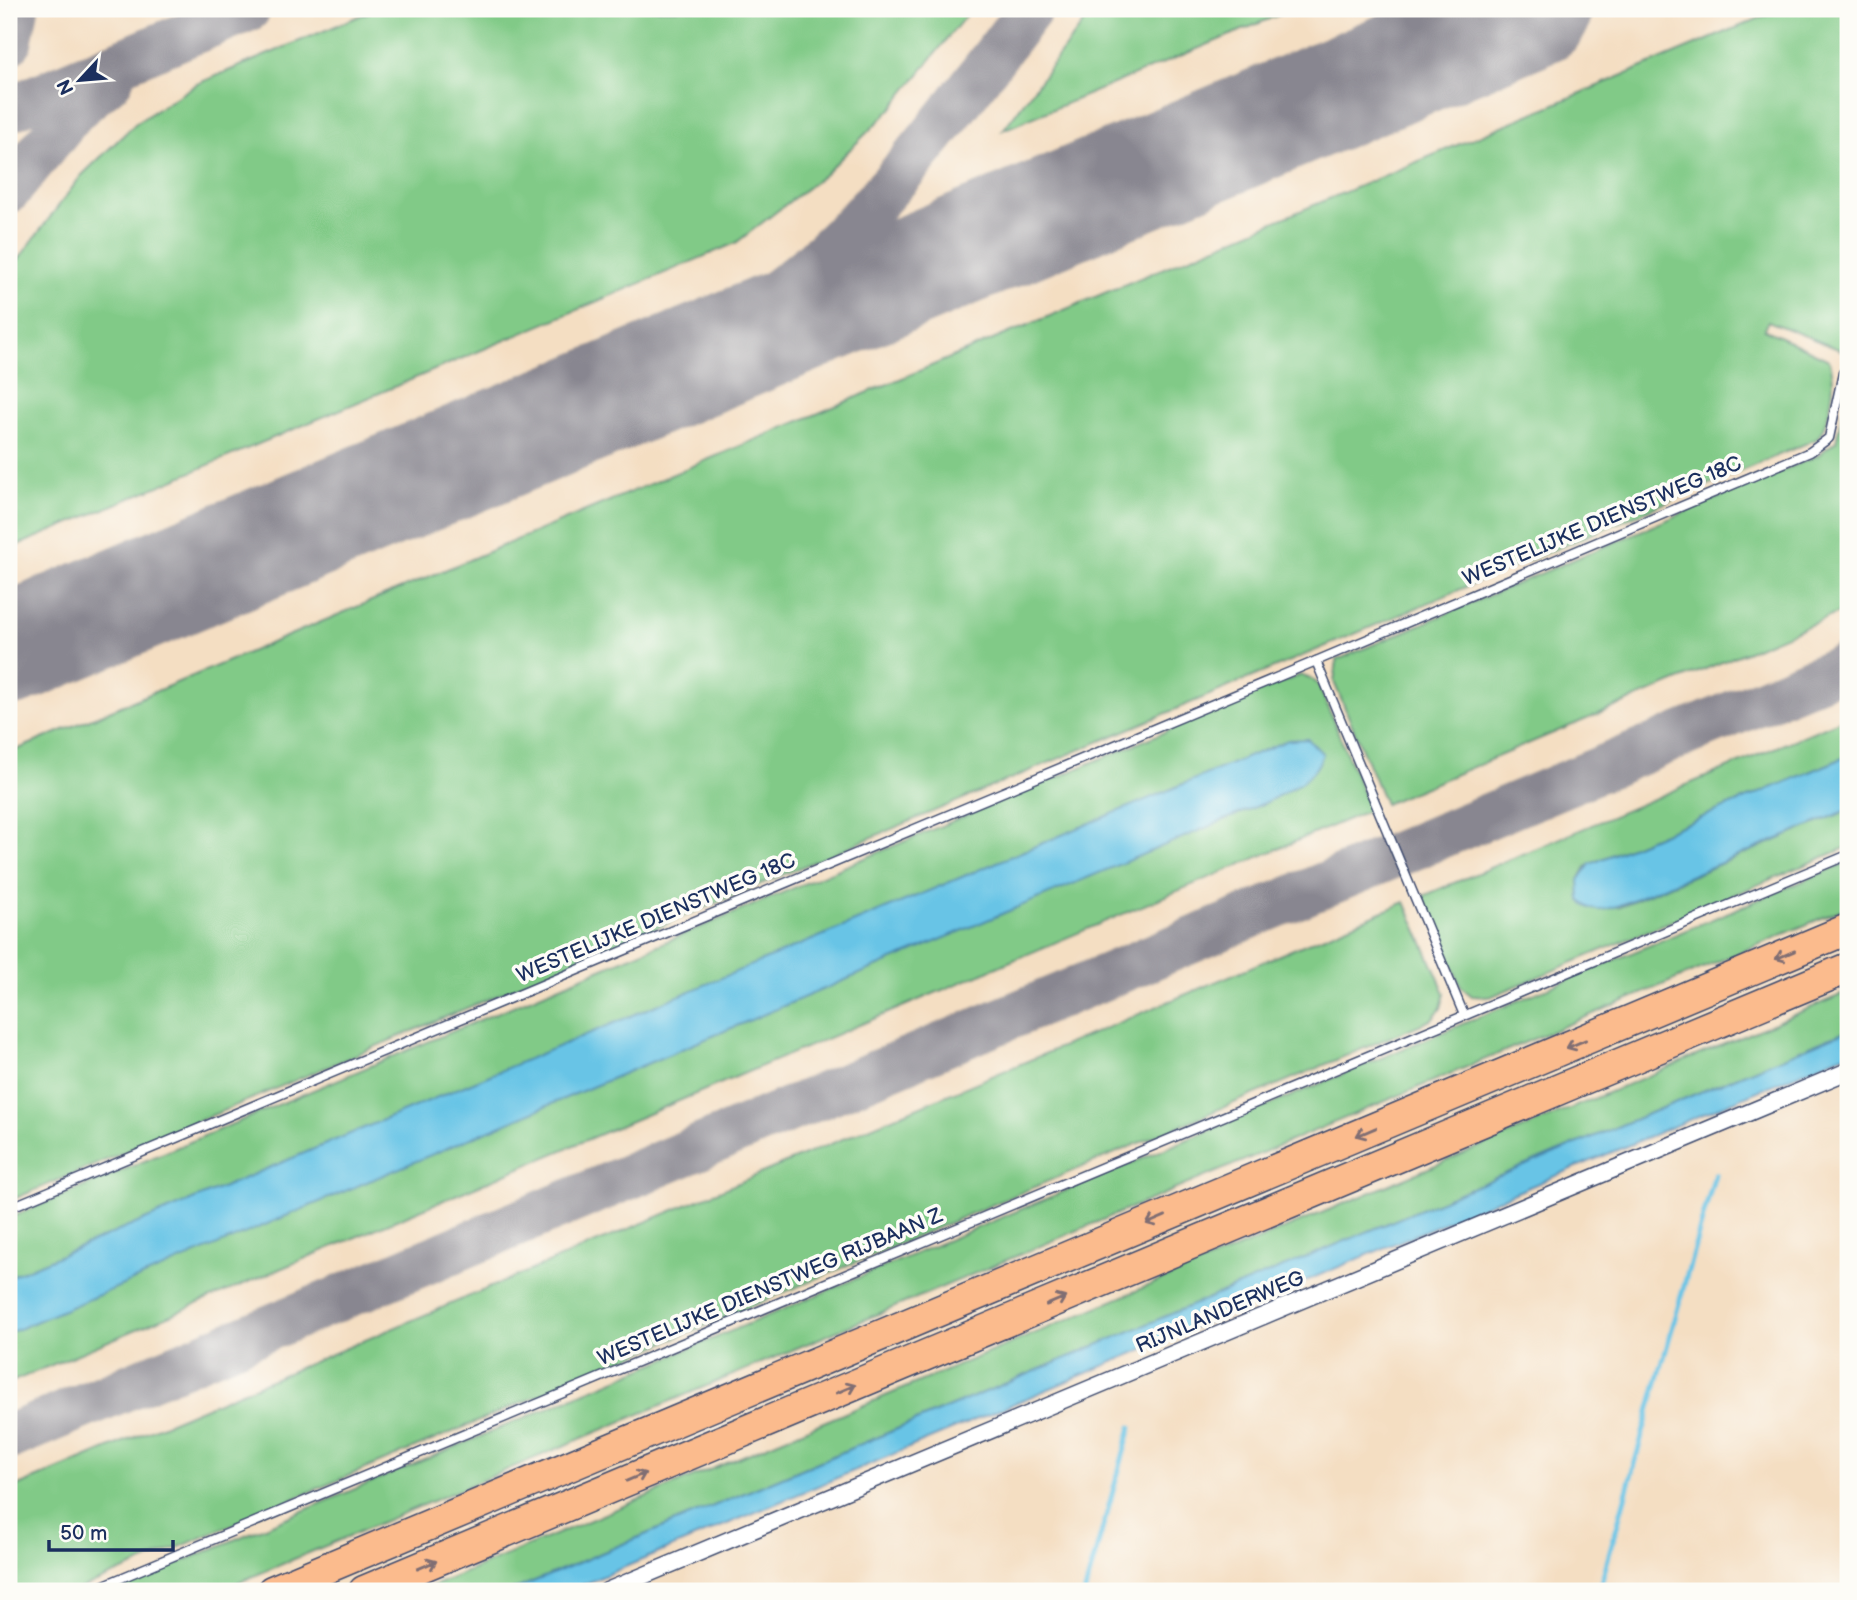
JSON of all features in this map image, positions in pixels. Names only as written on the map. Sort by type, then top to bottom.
[{"type":"highway","points":[[272,1591],[1848,929]]},
{"type":"highway","points":[[364,1591],[1848,968]]},
{"type":"street","name":"RIJNLANDERWEG","points":[[607,1591],[1848,1071]]},
{"type":"lane","name":"WESTELIJKE DIENSTWEG 18C","points":[[9,1208],[1810,452],[1829,438],[1843,373],[1848,366]]},
{"type":"lane","points":[[1316,661],[1464,1015]]},
{"type":"lane","name":"WESTELIJKE DIENSTWEG RIJBAAN Z","points":[[90,1591],[1848,855]]},
{"type":"green space","points":[[376,9],[971,9],[891,109],[825,174],[736,243],[9,549],[9,272],[81,176],[136,123],[197,84]]},
{"type":"green space","points":[[1094,9],[1293,9],[1003,130]]},
{"type":"green space","points":[[1781,9],[1848,9],[1848,353],[1768,321],[1764,329],[1829,360],[1833,390],[1826,422],[1817,439],[9,1201],[9,753]]},
{"type":"green space","points":[[1848,387],[1848,609],[1385,804],[1334,682],[1337,660],[1817,456],[1836,441]]},
{"type":"green space","points":[[1300,675],[1314,680],[1319,686],[1370,810],[9,1383],[9,1218]]},
{"type":"green space","points":[[1848,717],[1848,756],[1597,861],[1586,867],[1579,880],[1618,907],[1848,810],[1848,847],[1490,997],[1472,996],[1461,987],[1423,896]]},
{"type":"green space","points":[[1848,862],[1848,907],[218,1591],[112,1591]]},
{"type":"green space","points":[[1405,902],[1445,993],[1441,1008],[1431,1020],[75,1591],[9,1591],[9,1490]]},
{"type":"green space","points":[[1848,992],[1848,1030],[511,1591],[421,1591]]},
{"type":"water","points":[[1308,739],[1323,754],[1314,771],[1301,783],[1267,802],[9,1333],[9,1277],[1288,740]]},
{"type":"water","points":[[1848,756],[1848,810],[1618,906],[1598,910],[1589,908],[1580,900],[1579,880],[1590,864]]},
{"type":"water","points":[[1848,1030],[1848,1053],[568,1591],[511,1591]]},
{"type":"waterway","points":[[1599,1591],[1715,1174]]},
{"type":"waterway","points":[[1085,1591],[1131,1427]]},
{"type":"taxiway","points":[[9,42],[16,9]]},
{"type":"taxiway","points":[[9,109],[248,9]]},
{"type":"taxiway","points":[[611,397],[757,306],[785,286],[837,241],[914,158],[1030,9]]},
{"type":"taxiway","points":[[9,190],[75,109],[111,79]]},
{"type":"taxiway","points":[[9,1437],[1848,665]]},
{"type":"runway","points":[[9,650],[1536,9]]}]
